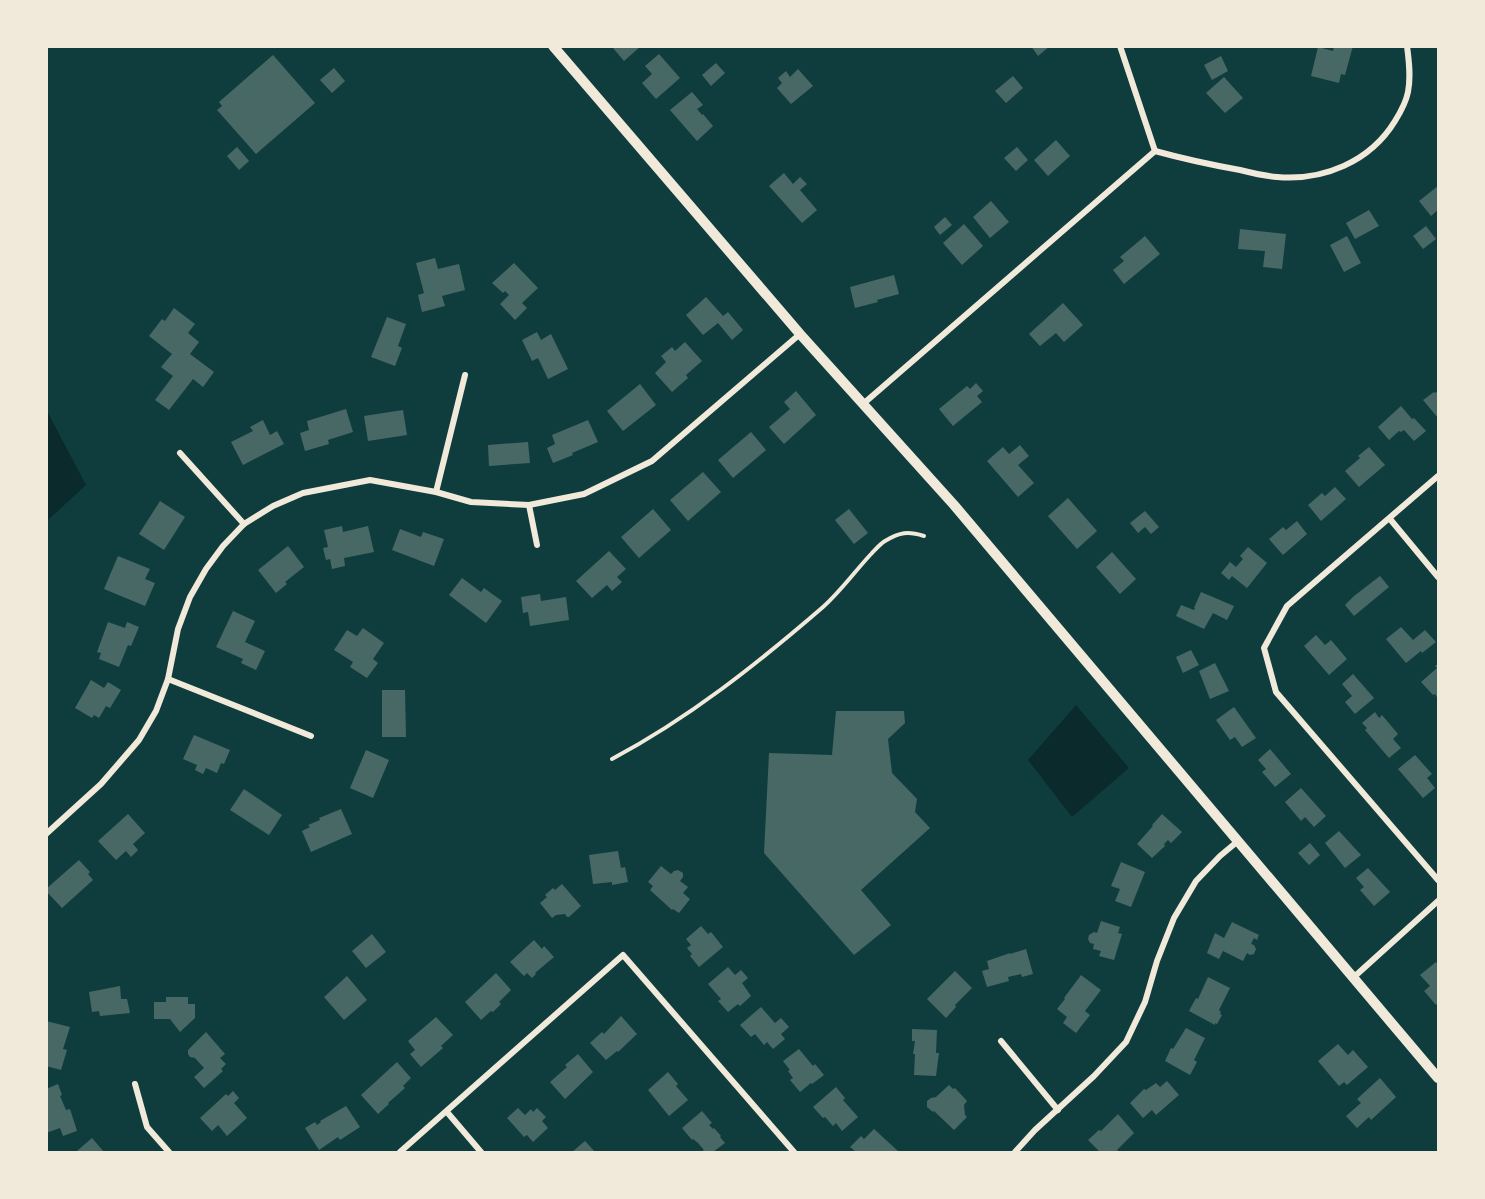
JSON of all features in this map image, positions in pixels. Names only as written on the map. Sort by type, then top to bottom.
[{"type":"street","points":[[554,46],[800,334],[954,505],[1438,1078]]},
{"type":"street","points":[[1120,46],[1155,151]]},
{"type":"street","points":[[1155,151],[1190,161],[1277,177],[1312,176],[1344,167],[1369,151],[1381,140],[1399,114],[1408,93],[1407,46]]},
{"type":"street","points":[[863,404],[1155,151]]},
{"type":"street","points":[[46,834],[101,784],[139,740],[156,711],[168,679],[178,629],[190,597],[223,546],[244,524],[273,506],[303,493],[370,480],[436,492],[471,502],[529,505],[584,494],[652,461],[800,334]]},
{"type":"street","points":[[436,492],[465,375]]},
{"type":"street","points":[[180,453],[244,524]]},
{"type":"street","points":[[1438,476],[1287,606],[1264,648],[1276,692],[1438,880]]},
{"type":"street","points":[[529,505],[537,544]]},
{"type":"street","points":[[1390,519],[1438,577]]},
{"type":"street","points":[[168,679],[310,736]]},
{"type":"street","points":[[1015,1152],[1126,1042],[1145,1002],[1157,961],[1174,918],[1196,881],[1239,840]]},
{"type":"street","points":[[1354,977],[1438,901]]},
{"type":"street","points":[[400,1152],[623,955],[794,1152]]},
{"type":"street","points":[[1001,1041],[1058,1110]]},
{"type":"street","points":[[135,1084],[147,1127],[169,1152]]},
{"type":"street","points":[[447,1112],[481,1152]]},
{"type":"lane","points":[[612,759],[647,741],[735,680],[825,605],[884,542],[899,534],[910,532],[924,536]]},
{"type":"water","points":[[47,411],[86,485],[46,521]]},
{"type":"water","points":[[1076,705],[1129,768],[1072,817],[1028,760]]},
{"type":"building","points":[[615,46],[641,46],[624,61],[613,48]]},
{"type":"building","points":[[1031,46],[1050,46],[1038,56]]},
{"type":"building","points":[[1334,46],[1353,46],[1345,75],[1341,74],[1339,83],[1311,76],[1318,47],[1333,51]]},
{"type":"building","points":[[659,54],[680,78],[656,99],[642,83],[652,74],[645,66]]},
{"type":"building","points":[[273,55],[315,103],[256,154],[217,110],[222,106],[219,102]]},
{"type":"building","points":[[1221,56],[1228,71],[1212,80],[1204,65]]},
{"type":"building","points":[[716,63],[725,73],[711,86],[702,75]]},
{"type":"building","points":[[334,68],[345,81],[332,93],[320,80]]},
{"type":"building","points":[[798,69],[813,86],[791,104],[777,88],[782,83],[778,78],[786,71],[790,77]]},
{"type":"building","points":[[1013,76],[1023,88],[1006,103],[995,91]]},
{"type":"building","points":[[1224,77],[1243,98],[1225,113],[1206,93]]},
{"type":"building","points":[[692,92],[703,105],[697,109],[713,126],[697,141],[670,110]]},
{"type":"building","points":[[1056,140],[1070,156],[1048,176],[1034,160]]},
{"type":"building","points":[[237,147],[249,161],[239,170],[227,156]]},
{"type":"building","points":[[1017,147],[1028,160],[1016,171],[1004,158]]},
{"type":"building","points":[[784,173],[793,184],[800,177],[807,184],[800,190],[817,210],[802,223],[769,186]]},
{"type":"building","points":[[1438,186],[1438,210],[1431,216],[1419,201]]},
{"type":"building","points":[[991,201],[1009,222],[990,238],[973,217]]},
{"type":"building","points":[[1369,210],[1379,226],[1355,239],[1346,223]]},
{"type":"building","points":[[945,217],[952,225],[940,235],[934,227]]},
{"type":"building","points":[[964,224],[983,246],[962,265],[943,243]]},
{"type":"building","points":[[1426,226],[1436,239],[1423,249],[1413,236]]},
{"type":"building","points":[[1240,229],[1286,234],[1282,269],[1263,267],[1265,251],[1238,249]]},
{"type":"building","points":[[1145,236],[1160,254],[1124,284],[1113,270],[1124,261],[1120,257]]},
{"type":"building","points":[[1347,236],[1361,263],[1344,272],[1330,245]]},
{"type":"building","points":[[435,258],[438,269],[459,264],[465,290],[442,296],[445,306],[422,312],[418,295],[424,293],[416,263]]},
{"type":"building","points":[[514,263],[538,288],[522,303],[527,308],[515,320],[500,304],[509,295],[505,291],[503,293],[492,283]]},
{"type":"building","points":[[894,275],[899,294],[855,308],[850,287]]},
{"type":"building","points":[[706,297],[723,316],[728,312],[743,330],[732,340],[718,323],[703,335],[686,315]]},
{"type":"building","points":[[1063,303],[1083,325],[1064,342],[1056,333],[1040,346],[1029,334]]},
{"type":"building","points":[[174,308],[195,324],[188,333],[199,342],[190,354],[214,372],[203,387],[193,379],[169,410],[155,400],[173,376],[161,367],[172,354],[149,336],[162,319],[165,321]]},
{"type":"building","points":[[387,317],[406,324],[398,346],[402,348],[395,366],[371,357]]},
{"type":"building","points":[[537,332],[541,340],[551,334],[568,369],[548,379],[538,358],[532,361],[522,340]]},
{"type":"building","points":[[685,342],[702,361],[672,392],[655,373],[666,362],[661,356],[672,347],[675,351]]},
{"type":"building","points":[[976,383],[983,391],[977,396],[982,402],[953,426],[939,409],[967,386],[970,389]]},
{"type":"building","points":[[640,384],[656,405],[623,431],[607,411]]},
{"type":"building","points":[[796,391],[816,415],[784,444],[769,427],[790,409],[784,402]]},
{"type":"building","points":[[1438,391],[1438,418],[1423,400]]},
{"type":"building","points":[[1401,406],[1426,431],[1414,441],[1404,430],[1399,431],[1389,440],[1378,427]]},
{"type":"building","points":[[346,409],[353,432],[328,440],[329,444],[305,451],[300,433],[309,430],[307,421]]},
{"type":"building","points":[[403,410],[407,435],[368,441],[364,416]]},
{"type":"building","points":[[263,420],[270,435],[277,431],[284,444],[243,465],[231,442],[253,431],[250,427]]},
{"type":"building","points":[[588,420],[598,442],[553,463],[547,448],[555,444],[552,435]]},
{"type":"building","points":[[751,432],[766,450],[733,478],[718,460]]},
{"type":"building","points":[[528,442],[530,463],[489,466],[488,445]]},
{"type":"building","points":[[1020,445],[1029,456],[1018,465],[1034,483],[1018,497],[987,461],[1003,447],[1009,454]]},
{"type":"building","points":[[1369,447],[1385,465],[1359,487],[1345,471]]},
{"type":"building","points":[[703,472],[721,492],[688,521],[670,500]]},
{"type":"building","points":[[1335,487],[1346,499],[1321,521],[1308,505],[1322,493],[1325,496]]},
{"type":"building","points":[[1068,498],[1097,531],[1077,549],[1048,516]]},
{"type":"building","points":[[160,501],[185,517],[164,550],[139,534]]},
{"type":"building","points":[[653,509],[671,530],[639,558],[621,537]]},
{"type":"building","points":[[849,509],[868,533],[854,544],[835,520]]},
{"type":"building","points":[[1145,511],[1159,527],[1151,534],[1145,527],[1138,533],[1130,523]]},
{"type":"building","points":[[1297,521],[1307,534],[1283,555],[1269,539],[1283,527],[1286,530]]},
{"type":"building","points":[[342,526],[343,532],[368,526],[374,552],[344,558],[345,566],[332,569],[330,559],[326,560],[323,548],[328,547],[324,530]]},
{"type":"building","points":[[400,529],[421,537],[423,532],[444,539],[434,566],[392,550]]},
{"type":"building","points":[[288,546],[304,567],[285,582],[287,584],[276,593],[258,570]]},
{"type":"building","points":[[1248,547],[1267,563],[1247,588],[1232,576],[1229,580],[1221,573],[1230,562],[1236,567],[1243,559],[1240,556]]},
{"type":"building","points":[[609,551],[626,569],[617,577],[622,582],[612,591],[607,585],[592,598],[576,581]]},
{"type":"building","points":[[1112,552],[1136,579],[1120,594],[1096,567]]},
{"type":"building","points":[[118,556],[150,569],[145,579],[155,583],[145,606],[104,589]]},
{"type":"building","points":[[1380,576],[1389,587],[1354,616],[1345,605]]},
{"type":"building","points":[[462,578],[481,592],[484,588],[502,601],[486,623],[449,595]]},
{"type":"building","points":[[1201,592],[1234,606],[1227,620],[1213,613],[1204,629],[1176,616],[1181,605],[1194,610]]},
{"type":"building","points":[[540,594],[541,601],[566,597],[569,620],[530,626],[528,612],[523,613],[521,597]]},
{"type":"building","points":[[233,611],[255,621],[245,642],[265,651],[256,670],[241,663],[243,659],[216,647]]},
{"type":"building","points":[[108,622],[125,628],[127,622],[139,627],[119,667],[99,659],[101,653],[97,652]]},
{"type":"building","points":[[1401,627],[1413,640],[1425,630],[1436,642],[1406,663],[1386,639]]},
{"type":"building","points":[[363,628],[384,643],[373,659],[378,663],[367,678],[350,667],[353,662],[334,650],[347,630],[357,636]]},
{"type":"building","points":[[1316,635],[1325,645],[1331,640],[1347,659],[1329,675],[1304,646]]},
{"type":"building","points":[[1191,650],[1199,665],[1183,673],[1176,657]]},
{"type":"building","points":[[1215,663],[1229,691],[1210,699],[1199,671]]},
{"type":"building","points":[[1438,664],[1438,699],[1421,682],[1437,668],[1435,666]]},
{"type":"building","points":[[1353,674],[1374,698],[1355,714],[1345,702],[1352,696],[1342,684]]},
{"type":"building","points":[[91,680],[104,688],[108,682],[121,690],[110,708],[106,706],[99,718],[94,715],[92,718],[75,708]]},
{"type":"building","points":[[382,690],[405,690],[406,737],[382,737]]},
{"type":"building","points":[[1234,707],[1256,738],[1242,747],[1235,737],[1230,740],[1216,720]]},
{"type":"building","points":[[836,711],[904,711],[905,723],[888,739],[892,773],[917,799],[915,812],[930,828],[861,890],[891,925],[854,955],[764,853],[769,753],[832,755]]},
{"type":"building","points":[[1375,712],[1379,718],[1382,715],[1398,734],[1393,739],[1401,748],[1389,758],[1365,730],[1367,728],[1362,723]]},
{"type":"building","points":[[194,735],[230,750],[217,773],[206,768],[203,774],[195,770],[197,765],[183,759]]},
{"type":"building","points":[[1270,749],[1291,774],[1275,787],[1262,772],[1266,769],[1258,760]]},
{"type":"building","points":[[366,750],[389,760],[373,798],[350,788]]},
{"type":"building","points":[[1415,755],[1432,774],[1427,778],[1435,788],[1423,798],[1398,769]]},
{"type":"building","points":[[1301,788],[1326,816],[1314,827],[1305,817],[1301,821],[1285,802]]},
{"type":"building","points":[[244,789],[282,815],[269,835],[230,810]]},
{"type":"building","points":[[341,809],[352,834],[311,852],[302,831],[310,827],[308,825],[320,820],[319,818]]},
{"type":"building","points":[[128,814],[145,833],[133,844],[138,850],[131,857],[126,851],[116,860],[98,841]]},
{"type":"building","points":[[1162,814],[1182,832],[1171,843],[1168,840],[1152,858],[1137,844]]},
{"type":"building","points":[[1339,831],[1361,855],[1345,868],[1325,843]]},
{"type":"building","points":[[1310,843],[1320,855],[1309,865],[1298,853]]},
{"type":"building","points":[[618,851],[621,868],[625,867],[628,882],[612,885],[612,882],[593,884],[589,855]]},
{"type":"building","points":[[79,860],[90,872],[88,874],[93,880],[62,908],[46,889]]},
{"type":"building","points":[[1121,862],[1145,872],[1131,907],[1115,901],[1120,889],[1111,886]]},
{"type":"building","points":[[661,866],[671,874],[678,870],[683,873],[680,881],[688,887],[683,893],[690,899],[679,913],[672,910],[650,890],[653,886],[648,882]]},
{"type":"building","points":[[1368,868],[1390,892],[1374,906],[1360,890],[1364,887],[1356,878]]},
{"type":"building","points":[[562,884],[581,906],[569,917],[565,914],[552,918],[540,903],[553,888],[555,890]]},
{"type":"building","points":[[1101,921],[1120,927],[1118,933],[1122,934],[1114,960],[1099,956],[1101,951],[1093,949],[1094,944],[1088,939],[1089,935],[1097,933]]},
{"type":"building","points":[[1232,922],[1259,935],[1257,940],[1254,938],[1251,944],[1256,949],[1254,954],[1247,953],[1243,961],[1223,951],[1219,959],[1207,953],[1215,933],[1224,938]]},
{"type":"building","points":[[701,926],[708,934],[711,932],[723,947],[699,967],[690,956],[692,954],[687,948],[691,945],[686,939]]},
{"type":"building","points":[[372,934],[386,952],[366,968],[352,951]]},
{"type":"building","points":[[534,940],[542,949],[544,946],[554,957],[532,978],[527,973],[524,976],[510,962]]},
{"type":"building","points":[[1026,949],[1033,974],[1008,977],[1009,981],[987,987],[982,971],[989,969],[987,961]]},
{"type":"building","points":[[1436,962],[1438,965],[1438,1003],[1436,1005],[1424,991],[1430,986],[1420,975]]},
{"type":"building","points":[[728,967],[735,975],[741,970],[748,978],[742,983],[751,996],[740,1006],[738,1004],[728,1012],[718,1001],[721,999],[708,984]]},
{"type":"building","points":[[955,971],[972,988],[946,1018],[927,999]]},
{"type":"building","points":[[496,973],[511,990],[493,1012],[491,1011],[481,1020],[465,1002]]},
{"type":"building","points":[[1081,975],[1101,990],[1085,1011],[1090,1015],[1076,1033],[1063,1023],[1067,1017],[1057,1009]]},
{"type":"building","points":[[347,976],[367,1000],[344,1020],[324,997]]},
{"type":"building","points":[[1208,977],[1230,988],[1219,1010],[1222,1015],[1215,1025],[1189,1011],[1196,998],[1198,999]]},
{"type":"building","points":[[120,986],[121,999],[127,999],[130,1013],[100,1016],[99,1011],[92,1012],[89,992]]},
{"type":"building","points":[[166,997],[188,997],[188,1004],[195,1004],[195,1018],[180,1032],[170,1019],[154,1019],[154,1002],[166,1002]]},
{"type":"building","points":[[761,1007],[775,1023],[781,1018],[789,1027],[781,1034],[785,1039],[773,1049],[767,1042],[764,1045],[755,1034],[751,1037],[740,1025]]},
{"type":"building","points":[[621,1016],[637,1034],[606,1060],[590,1043],[602,1032],[604,1034]]},
{"type":"building","points":[[436,1017],[453,1035],[441,1046],[443,1048],[421,1067],[410,1054],[415,1050],[408,1041]]},
{"type":"building","points":[[46,1021],[70,1027],[63,1049],[67,1050],[61,1070],[46,1066],[48,1060],[46,1060]]},
{"type":"building","points":[[1186,1028],[1205,1038],[1194,1060],[1197,1062],[1190,1075],[1165,1061],[1171,1048],[1173,1049]]},
{"type":"building","points":[[912,1029],[937,1030],[936,1053],[939,1053],[936,1076],[914,1075],[915,1041],[912,1041]]},
{"type":"building","points":[[206,1032],[225,1054],[220,1058],[226,1064],[221,1069],[223,1071],[204,1088],[194,1077],[204,1068],[195,1058],[190,1057],[188,1050]]},
{"type":"building","points":[[1338,1044],[1348,1055],[1353,1050],[1368,1067],[1347,1085],[1344,1082],[1339,1086],[1318,1061]]},
{"type":"building","points":[[799,1049],[824,1075],[800,1092],[790,1080],[793,1078],[783,1061]]},
{"type":"building","points":[[578,1054],[593,1072],[565,1099],[550,1082]]},
{"type":"building","points":[[397,1062],[411,1078],[403,1086],[405,1088],[378,1114],[361,1095]]},
{"type":"building","points":[[668,1072],[688,1100],[669,1116],[648,1090]]},
{"type":"building","points":[[1380,1078],[1396,1097],[1371,1120],[1369,1117],[1357,1128],[1346,1116],[1361,1103],[1357,1099]]},
{"type":"building","points":[[1167,1081],[1179,1095],[1156,1115],[1152,1110],[1143,1118],[1130,1103],[1144,1089],[1156,1083],[1160,1087]]},
{"type":"building","points":[[58,1084],[62,1095],[60,1096],[66,1110],[70,1109],[77,1131],[63,1136],[60,1128],[46,1133],[46,1089]]},
{"type":"building","points":[[949,1085],[967,1101],[964,1105],[967,1117],[954,1130],[927,1107],[927,1101],[936,1097]]},
{"type":"building","points":[[836,1087],[845,1098],[843,1100],[858,1117],[842,1131],[836,1123],[833,1126],[813,1107]]},
{"type":"building","points":[[233,1091],[239,1098],[234,1103],[247,1118],[227,1136],[218,1125],[212,1131],[200,1118],[226,1094],[228,1096]]},
{"type":"building","points":[[346,1106],[360,1127],[340,1140],[338,1137],[319,1150],[305,1128],[315,1122],[317,1125]]},
{"type":"building","points":[[518,1108],[525,1115],[531,1109],[533,1112],[537,1108],[546,1117],[542,1121],[548,1128],[533,1142],[527,1135],[524,1137],[507,1118]]},
{"type":"building","points":[[702,1111],[712,1123],[709,1125],[725,1143],[713,1152],[700,1152],[704,1150],[682,1128]]},
{"type":"building","points":[[1118,1114],[1134,1133],[1117,1150],[1120,1152],[1100,1152],[1088,1140]]},
{"type":"building","points":[[874,1129],[899,1152],[856,1152],[850,1147],[861,1136],[864,1139]]},
{"type":"building","points":[[92,1138],[104,1152],[77,1151]]},
{"type":"building","points":[[585,1141],[595,1152],[572,1152]]}]
